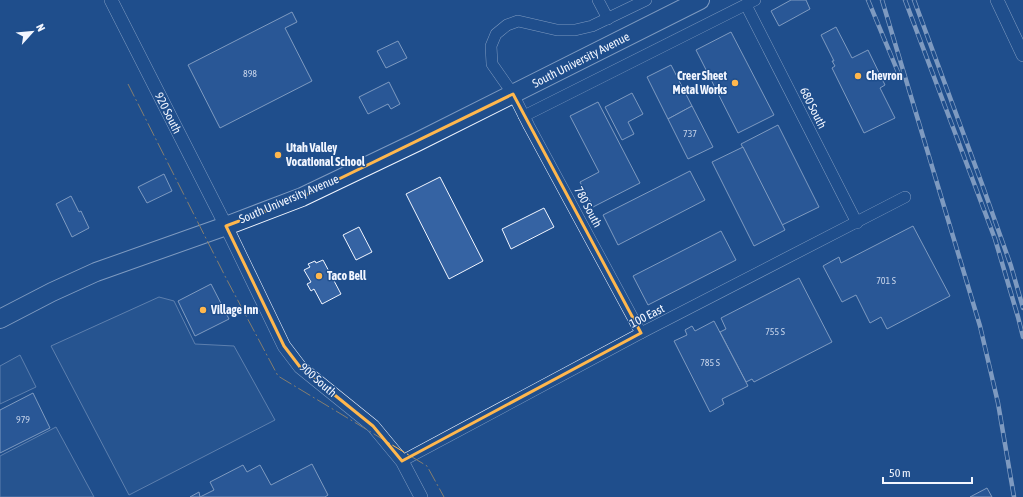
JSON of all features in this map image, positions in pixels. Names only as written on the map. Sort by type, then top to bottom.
[{"type":"highway","name":"South University Avenue","points":[[0,319],[52,292],[96,272],[226,226],[302,197],[514,94],[700,0]]},
{"type":"street","name":"920 South","points":[[111,0],[226,226]]},
{"type":"street","points":[[598,0],[608,19]]},
{"type":"street","name":"780 South","points":[[641,333],[524,116],[514,94],[492,64],[491,46],[496,34],[501,29],[518,21],[557,30],[575,30],[592,26],[646,0]]},
{"type":"street","points":[[997,0],[1023,54]]},
{"type":"street","points":[[524,116],[750,2]]},
{"type":"street","name":"680 South","points":[[750,2],[857,223]]},
{"type":"street","name":"100 East","points":[[402,461],[641,333],[905,198]]},
{"type":"street","name":"900 South","points":[[226,226],[284,346],[300,367],[373,426],[402,461],[421,497]]},
{"type":"highlighted area","points":[[513,94],[641,333],[402,461],[373,426],[300,367],[284,346],[226,226],[302,197]]},
{"type":"shaded area","points":[[159,297],[174,301],[195,344],[234,346],[275,420],[129,495],[51,346]]},
{"type":"shaded area","points":[[20,355],[36,387],[0,404],[0,366]]},
{"type":"shaded area","points":[[56,427],[94,497],[0,497],[0,456]]},
{"type":"building","points":[[791,0],[806,0],[810,9],[779,26],[771,11]]},
{"type":"building","points":[[292,12],[297,22],[285,28],[312,81],[220,128],[188,65]]},
{"type":"building","name":"Chevron","points":[[836,27],[852,58],[868,50],[885,85],[880,88],[895,118],[864,133],[832,68],[835,66],[832,61],[834,61],[821,35]]},
{"type":"building","name":"Creer Sheet Metal Works","points":[[731,32],[774,115],[738,133],[696,50]]},
{"type":"building","points":[[398,41],[407,58],[386,68],[377,51]]},
{"type":"building","points":[[671,65],[692,106],[668,119],[647,77]]},
{"type":"building","points":[[389,82],[400,104],[391,109],[388,104],[368,114],[359,97]]},
{"type":"building","points":[[632,93],[643,114],[628,122],[634,134],[622,140],[605,107]]},
{"type":"building","points":[[598,102],[640,183],[593,207],[580,182],[599,172],[570,116]]},
{"type":"building","points":[[692,106],[713,147],[688,159],[668,119]]},
{"type":"building","points":[[778,125],[819,207],[782,225],[741,144]]},
{"type":"building","points":[[743,147],[785,230],[754,246],[712,162]]},
{"type":"building","points":[[690,171],[705,200],[618,245],[603,215]]},
{"type":"building","points":[[164,174],[172,191],[147,203],[138,187]]},
{"type":"building","points":[[440,177],[483,261],[449,279],[406,194]]},
{"type":"building","points":[[71,196],[79,212],[81,211],[89,228],[72,237],[56,204]]},
{"type":"building","points":[[544,208],[554,227],[511,249],[502,229]]},
{"type":"building","points":[[913,226],[950,296],[887,329],[881,317],[870,323],[856,295],[842,302],[823,266],[839,257],[841,263]]},
{"type":"building","points":[[359,227],[372,252],[356,260],[343,235]]},
{"type":"building","points":[[721,231],[736,260],[648,305],[633,276]]},
{"type":"building","name":"Taco Bell","points":[[323,260],[341,294],[322,304],[314,289],[311,291],[307,284],[311,282],[304,270],[310,267],[308,264]]},
{"type":"building","points":[[799,278],[832,342],[754,382],[752,379],[746,382],[720,332],[726,329],[721,318]]},
{"type":"building","name":"Village Inn","points":[[211,284],[229,319],[195,336],[178,301]]},
{"type":"building","points":[[714,321],[748,386],[722,399],[724,404],[710,412],[674,341],[687,335],[685,330],[692,326],[695,331]]},
{"type":"building","points":[[33,393],[50,428],[0,453],[0,410]]},
{"type":"building","points":[[312,464],[328,495],[325,497],[200,497],[214,490],[210,482],[243,465],[247,472],[260,465],[271,485]]},
{"type":"building","points":[[987,488],[992,497],[970,497]]},
{"type":"building","points":[[199,492],[200,497],[190,497]]},
{"type":"railway","points":[[868,0],[900,77]]},
{"type":"railway","points":[[882,0],[980,326],[998,403],[1014,497]]},
{"type":"railway","points":[[905,0],[995,239],[1023,337]]},
{"type":"railway","points":[[914,0],[982,184],[1011,266],[1023,308]]},
{"type":"power","points":[[128,84],[227,280],[278,376],[427,466],[444,497]]},
{"type":"place","name":"Chevron","points":[[858,76]]},
{"type":"place","name":"Creer Sheet Metal Works","points":[[735,83]]},
{"type":"place","name":"Utah Valley Vocational School","points":[[278,155]]},
{"type":"place","name":"Taco Bell","points":[[319,276]]},
{"type":"place","name":"Village Inn","points":[[203,310]]}]
